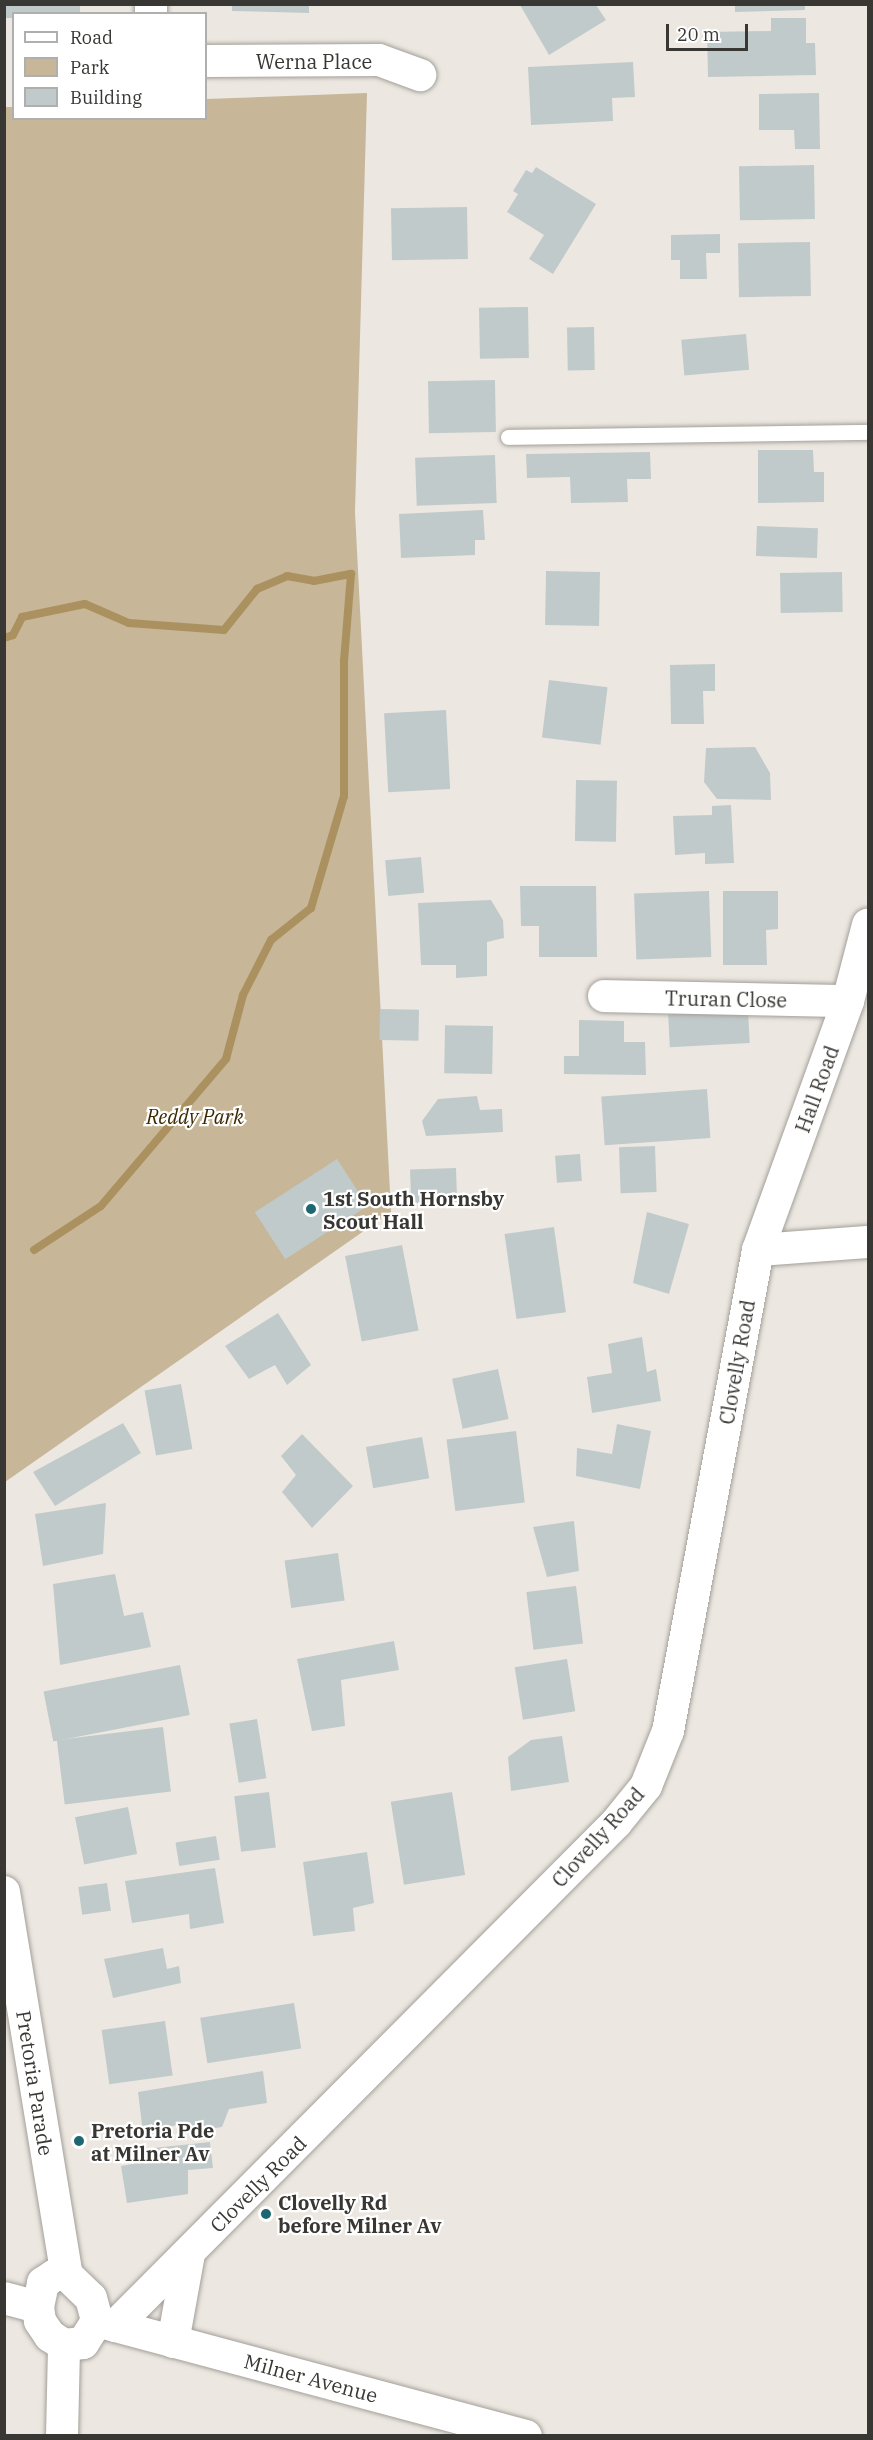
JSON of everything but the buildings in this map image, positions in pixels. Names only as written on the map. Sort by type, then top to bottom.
[{"type":"street","name":"Werna Place","points":[[207,61],[379,60],[420,75]]},
{"type":"street","name":"Hall Road","points":[[758,1250],[848,1001],[868,925]]},
{"type":"street","name":"Truran Close","points":[[604,996],[848,1001]]},
{"type":"street","points":[[758,1250],[868,1242]]},
{"type":"street","name":"Clovelly Road","points":[[106,2324],[189,2254],[616,1823],[646,1785],[668,1731],[758,1250]]},
{"type":"street","name":"Pretoria Parade","points":[[4,1892],[67,2275]]},
{"type":"street","points":[[172,2342],[189,2254]]},
{"type":"street","points":[[55,2275],[67,2275],[91,2298],[106,2324],[83,2343],[64,2345],[50,2336],[38,2307],[43,2283],[55,2275]]},
{"type":"street","points":[[4,2298],[38,2307]]},
{"type":"street","name":"Milner Avenue","points":[[106,2324],[526,2436]]},
{"type":"street","points":[[62,2436],[64,2345]]},
{"type":"lane","points":[[508,437],[868,432]]},
{"type":"green space","name":"Reddy Park","points":[[367,93],[355,512],[391,1212],[5,1482],[5,107],[12,107],[12,120],[207,120],[207,99]]},
{"type":"waterway","points":[[4,638],[13,635],[22,617],[85,604],[129,623],[224,630],[257,589],[287,576],[314,581],[351,574],[344,661],[344,796],[311,908],[271,940],[243,995],[226,1059],[101,1206],[34,1250]]},
{"type":"place","name":"1st South Hornsby Scout Hall","points":[[311,1209]]},
{"type":"place","name":"Pretoria Pde at Milner Av","points":[[79,2141]]},
{"type":"place","name":"Clovelly Rd before Milner Av","points":[[266,2214]]}]
